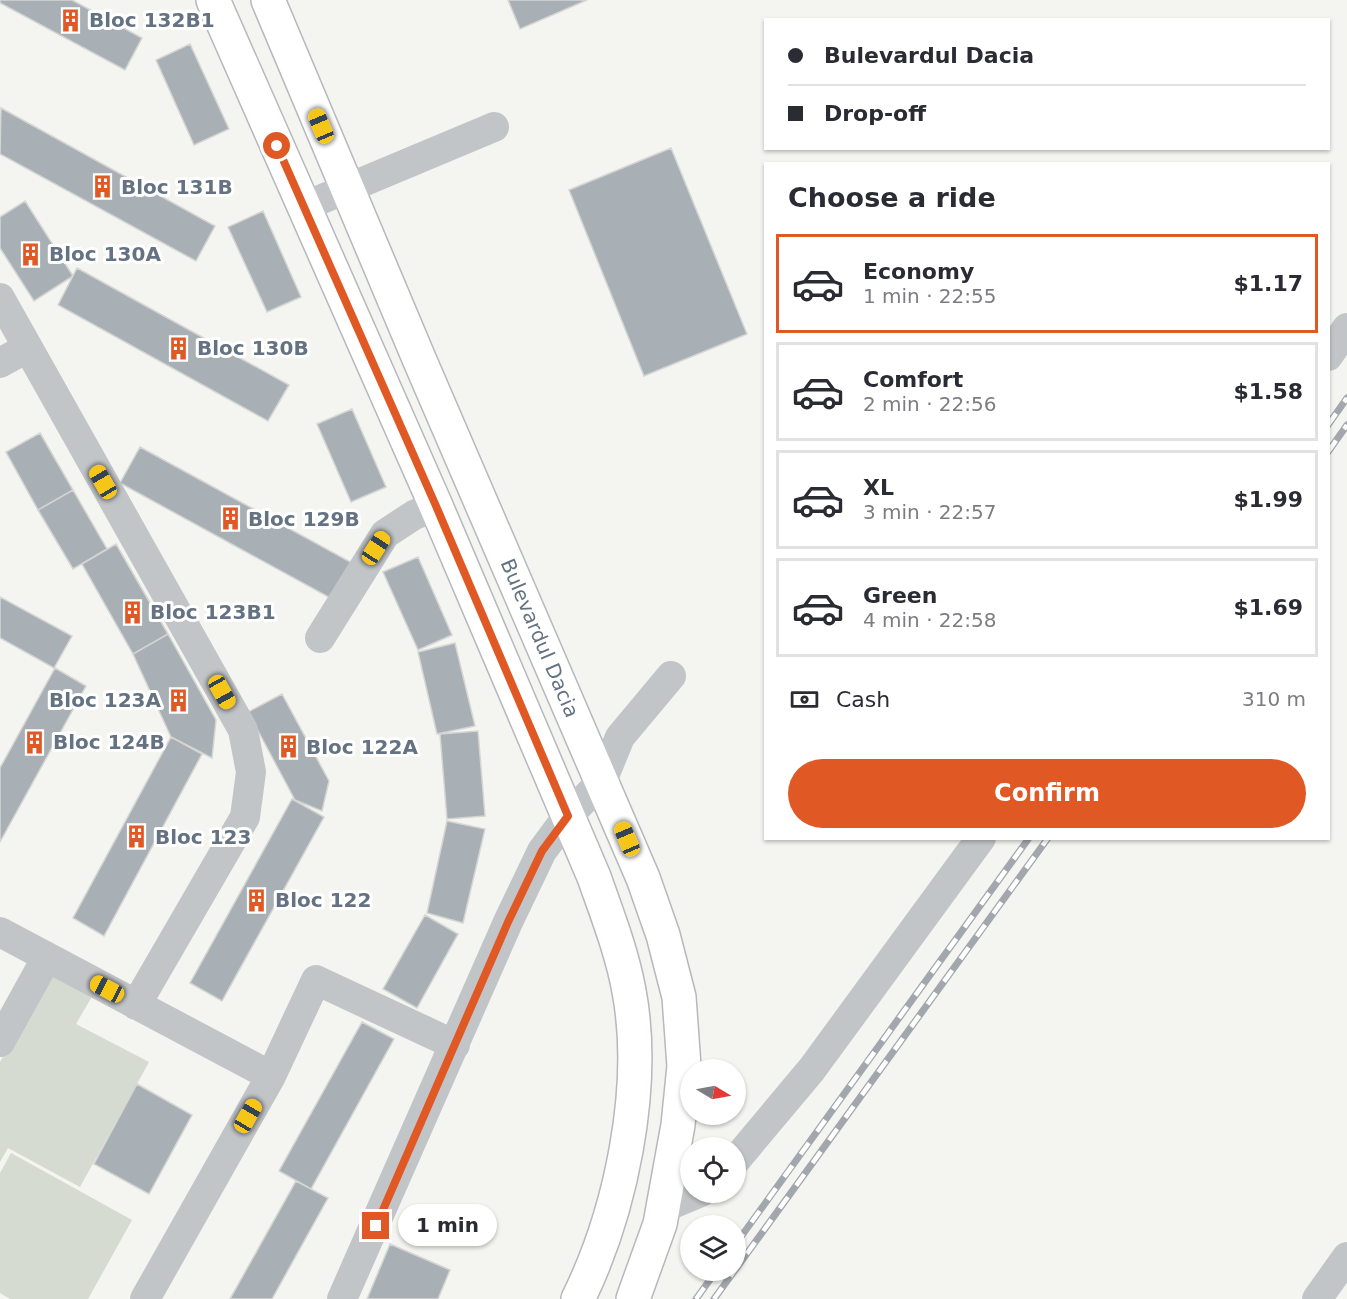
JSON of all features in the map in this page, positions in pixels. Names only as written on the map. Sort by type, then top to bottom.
[{"type":"main road","points":[[213,0],[436,506],[568,816],[613,932],[629,990],[636,1041],[635,1092],[626,1147],[611,1210],[583,1290],[625,1299]]},
{"type":"main road","name":"Bulevardul Dacia","points":[[268,0],[643,878],[663,935],[679,997],[684,1066],[678,1125],[660,1224],[633,1299]]},
{"type":"street","points":[[303,207],[494,127]]},
{"type":"street","points":[[0,298],[243,730],[251,772],[245,818],[136,1005]]},
{"type":"street","points":[[1330,353],[1347,328]]},
{"type":"street","points":[[0,363],[27,348]]},
{"type":"street","points":[[320,638],[385,534],[414,515],[436,506]]},
{"type":"street","points":[[342,1299],[508,922],[542,851],[568,816],[602,781],[621,737],[671,676]]},
{"type":"street","points":[[746,1148],[812,1069],[980,840]]},
{"type":"street","points":[[0,932],[271,1076]]},
{"type":"street","points":[[3,1027],[47,957]]},
{"type":"street","points":[[145,1299],[271,1076],[316,980],[455,1045]]},
{"type":"street","points":[[663,1208],[680,1201]]},
{"type":"street","points":[[1317,1299],[1347,1257]]},
{"type":"shaded area","points":[[52,969],[94,993],[76,1024],[149,1062],[80,1187],[8,1148],[0,1162],[0,1062]]},
{"type":"shaded area","points":[[11,1153],[132,1220],[88,1299],[10,1299],[0,1293],[0,1173]]},
{"type":"building","name":"Bloc 132B1","points":[[0,0],[72,0],[142,38],[125,70],[0,3]]},
{"type":"building","points":[[508,0],[587,0],[520,29]]},
{"type":"building","points":[[190,44],[229,129],[194,145],[156,60]]},
{"type":"building","name":"Bloc 131B","points":[[1,108],[215,226],[196,261],[0,154]]},
{"type":"building","points":[[671,148],[747,334],[644,376],[569,190]]},
{"type":"building","name":"Bloc 130A","points":[[25,201],[73,276],[34,301],[0,248],[0,217]]},
{"type":"building","points":[[263,211],[301,297],[267,312],[228,227]]},
{"type":"building","name":"Bloc 130B","points":[[77,268],[289,385],[268,421],[58,305]]},
{"type":"building","points":[[352,409],[386,487],[351,502],[317,424]]},
{"type":"building","points":[[40,433],[73,490],[38,510],[6,452]]},
{"type":"building","name":"Bloc 129B","points":[[140,447],[354,564],[334,600],[120,483]]},
{"type":"building","points":[[73,490],[107,549],[73,569],[38,510]]},
{"type":"building","name":"Bloc 123B1","points":[[116,544],[168,634],[133,654],[82,564]]},
{"type":"building","points":[[418,557],[452,635],[418,650],[383,572]]},
{"type":"building","points":[[0,597],[72,636],[54,668],[0,638]]},
{"type":"building","name":"Bloc 123A","points":[[168,634],[216,720],[212,758],[171,737],[133,654]]},
{"type":"building","points":[[455,643],[475,726],[437,734],[418,652]]},
{"type":"building","name":"Bloc 124B","points":[[55,668],[86,686],[0,842],[0,768]]},
{"type":"building","name":"Bloc 122A","points":[[282,694],[329,781],[322,811],[295,800],[248,712]]},
{"type":"building","points":[[478,731],[485,816],[447,819],[440,734]]},
{"type":"building","name":"Bloc 123","points":[[171,737],[202,754],[104,936],[73,918]]},
{"type":"building","name":"Bloc 122","points":[[292,799],[324,817],[222,1001],[190,983]]},
{"type":"building","points":[[447,821],[485,829],[463,923],[427,913]]},
{"type":"building","points":[[425,915],[458,934],[417,1008],[383,989]]},
{"type":"building","points":[[362,1022],[394,1039],[311,1189],[279,1171]]},
{"type":"building","points":[[137,1084],[192,1115],[149,1194],[94,1164]]},
{"type":"building","points":[[296,1181],[328,1198],[272,1299],[230,1299]]},
{"type":"building","points":[[390,1244],[450,1270],[438,1299],[367,1299]]},
{"type":"railway","points":[[1330,422],[1347,398]]},
{"type":"railway","points":[[1330,449],[1347,425]]},
{"type":"railway","points":[[746,1230],[1028,840]]},
{"type":"railway","points":[[714,1299],[1047,840]]},
{"type":"railway","points":[[696,1299],[709,1281]]},
{"type":"place","name":"Bloc 132B1","points":[[71,20]]},
{"type":"place","name":"Bloc 131B","points":[[103,187]]},
{"type":"place","name":"Bloc 130A","points":[[31,254]]},
{"type":"place","name":"Bloc 130B","points":[[179,348]]},
{"type":"place","name":"Bloc 129B","points":[[230,519]]},
{"type":"place","name":"Bloc 123B1","points":[[132,612]]},
{"type":"place","name":"Bloc 123A","points":[[179,700]]},
{"type":"place","name":"Bloc 124B","points":[[35,742]]},
{"type":"place","name":"Bloc 122A","points":[[288,747]]},
{"type":"place","name":"Bloc 123","points":[[137,837]]},
{"type":"place","name":"Bloc 122","points":[[257,900]]},
{"type":"route","points":[[277,146],[436,506],[568,816],[542,851],[508,922],[376,1226]]}]
